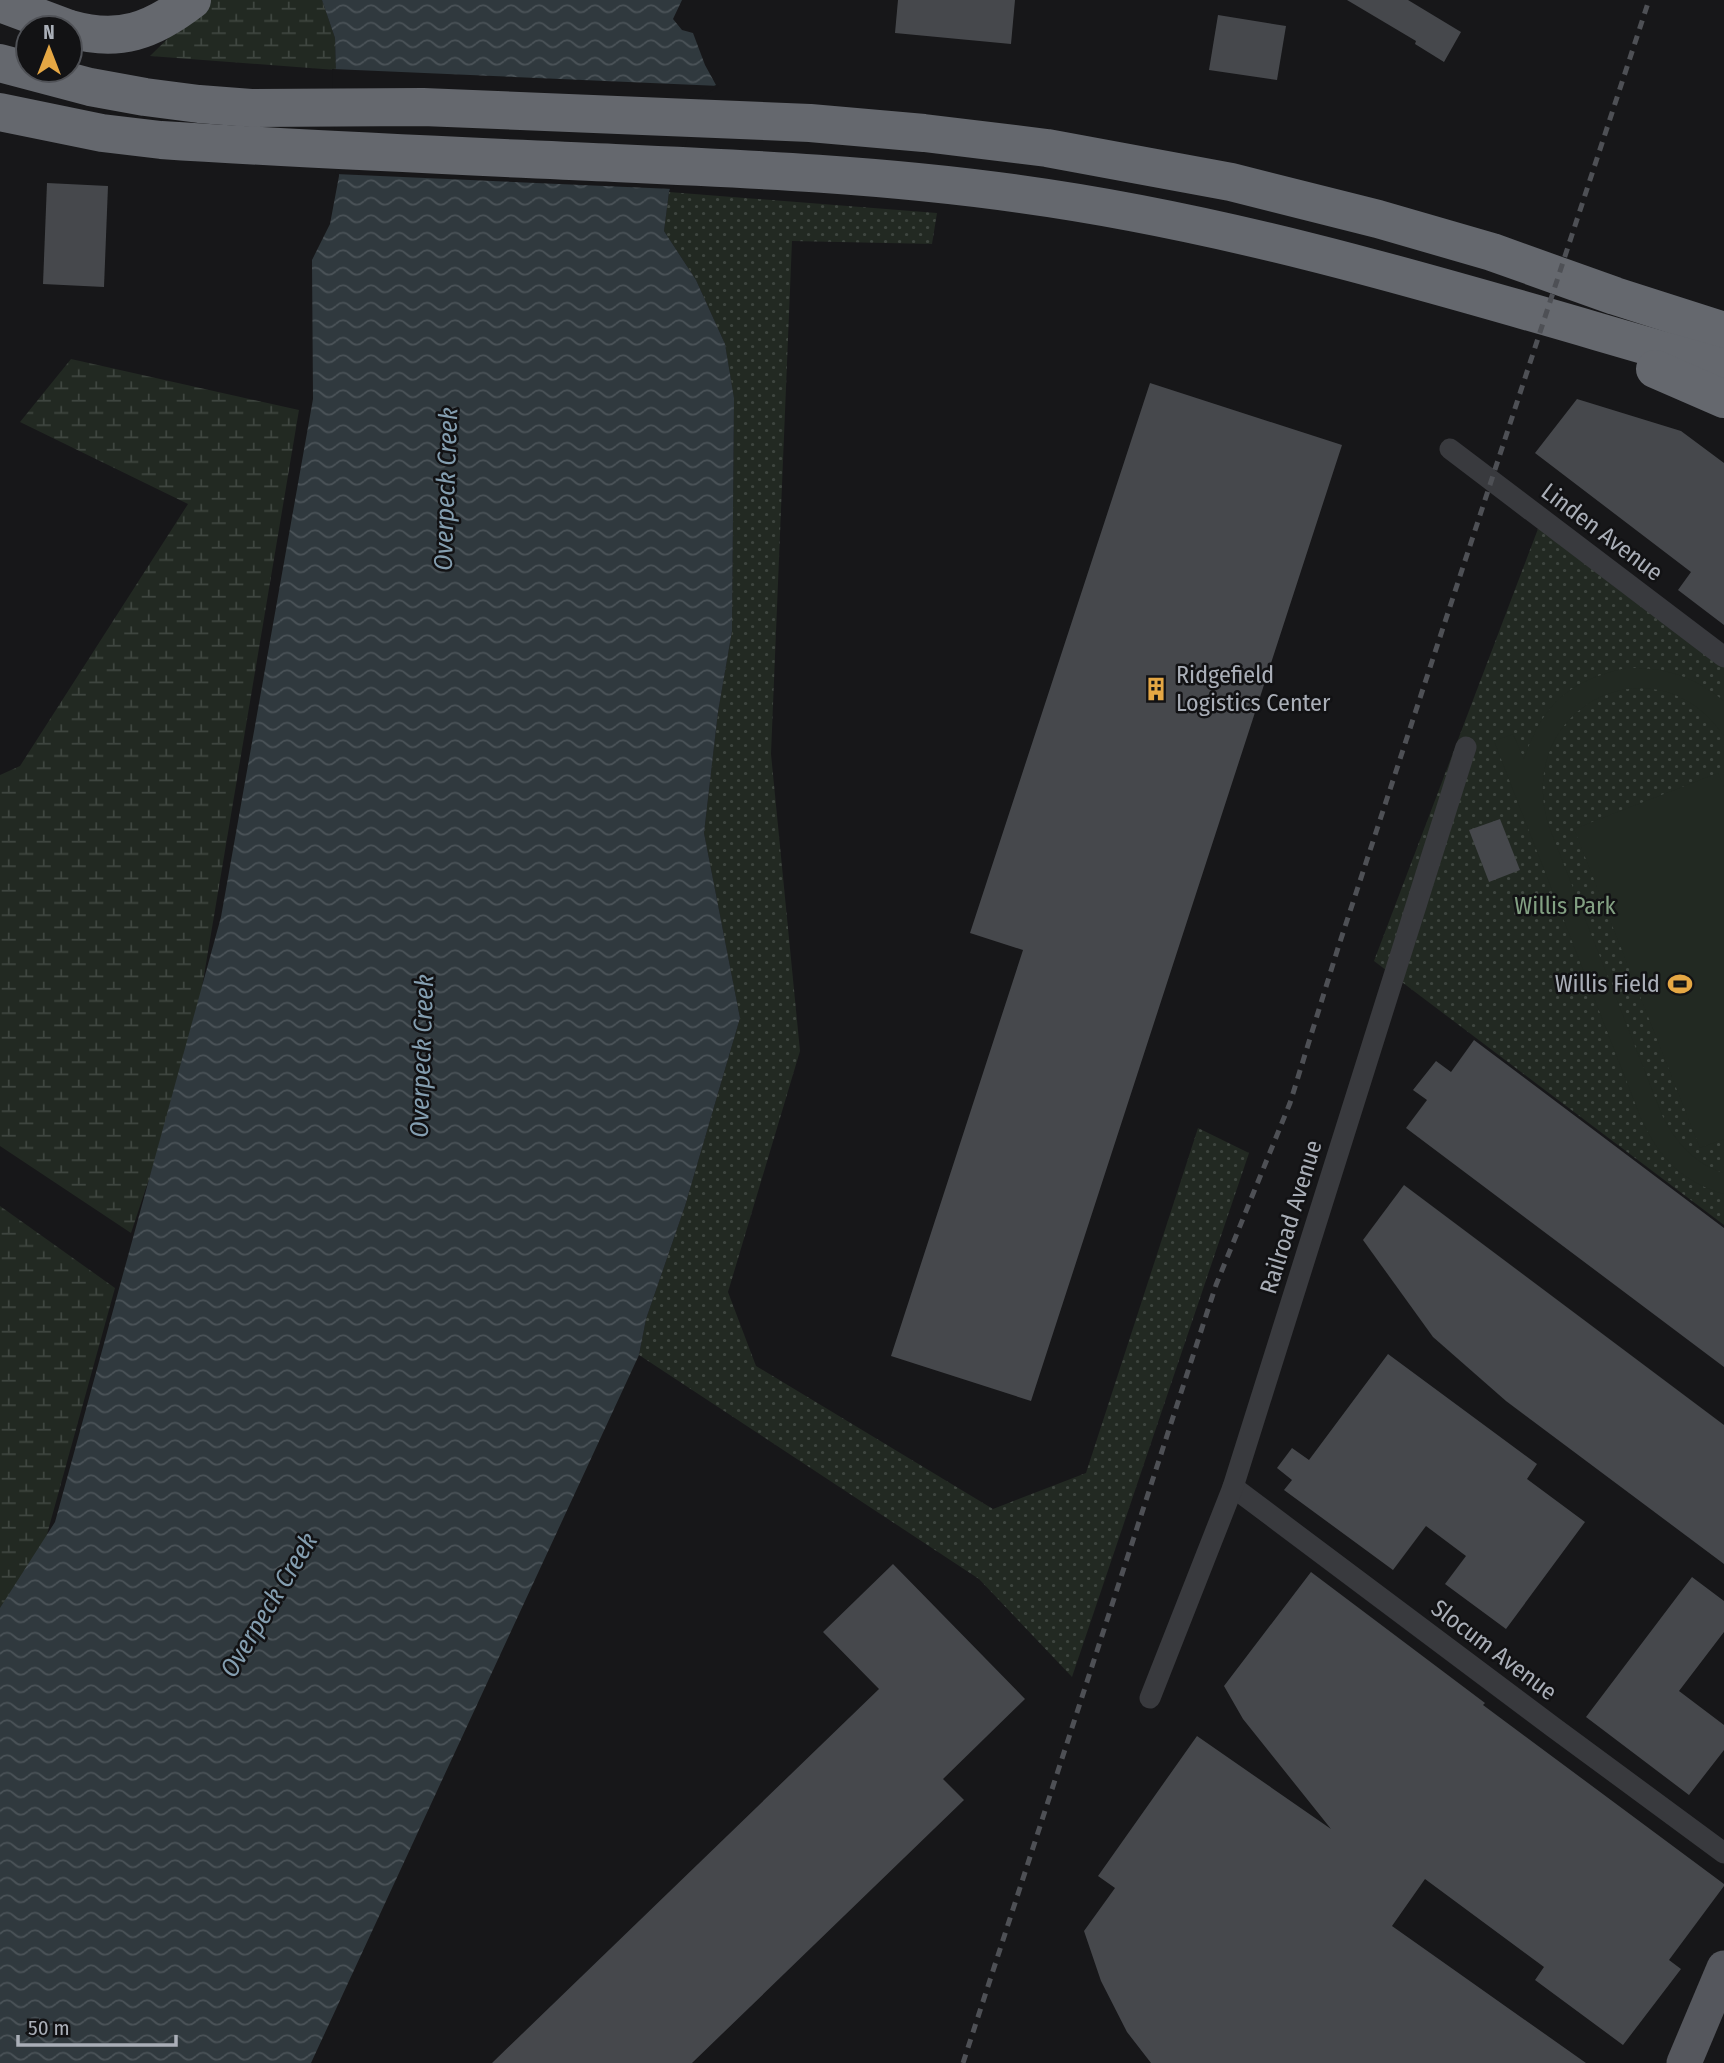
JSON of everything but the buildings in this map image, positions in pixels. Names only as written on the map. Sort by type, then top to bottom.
[{"type":"highway","points":[[84,32],[111,36],[135,32],[170,15],[192,0]]},
{"type":"highway","points":[[0,3],[30,14]]},
{"type":"highway","points":[[84,58],[251,97],[740,120],[886,129],[999,141],[1194,174],[1280,193],[1618,286],[1724,303]]},
{"type":"highway","points":[[0,63],[90,87],[145,97],[199,104],[251,97]]},
{"type":"highway","points":[[0,112],[111,134],[161,140],[834,173],[984,189],[1095,205],[1198,225],[1361,264],[1478,298],[1601,340],[1724,368]]},
{"type":"highway","points":[[1618,286],[1724,331]]},
{"type":"highway","points":[[1601,340],[1724,400]]},
{"type":"main road","points":[[1684,2063],[1724,1968]]},
{"type":"street","name":"Linden Avenue","points":[[1450,449],[1724,657]]},
{"type":"street","name":"Railroad Avenue","points":[[1150,1698],[1233,1487],[1466,747]]},
{"type":"street","name":"Slocum Avenue","points":[[1233,1487],[1724,1853]]},
{"type":"green space","points":[[207,0],[322,0],[335,38],[336,70],[150,56]]},
{"type":"green space","points":[[669,192],[937,213],[932,244],[792,241],[771,754],[800,1051],[728,1292],[756,1366],[993,1509],[1086,1473],[1198,1128],[1249,1153],[1072,1677],[979,1579],[639,1355],[646,1319],[685,1206],[740,1018],[704,833],[718,712],[732,631],[734,398],[725,344],[696,280],[664,231]]},
{"type":"green space","points":[[71,359],[299,410],[191,1053],[131,1233],[0,1146],[0,775],[20,766],[188,504],[20,422]]},
{"type":"green space","name":"Willis Park","points":[[1544,513],[1724,653],[1724,1225],[1374,961]]},
{"type":"green space","points":[[1626,668],[1666,671],[1690,679],[1713,692],[1724,701],[1724,736],[1696,706],[1663,691],[1629,689],[1598,698],[1571,718],[1552,746],[1543,782],[1548,824],[1662,1115],[1687,1151],[1704,1164],[1724,1173],[1724,1194],[1685,1176],[1665,1158],[1649,1135],[1494,741],[1513,734],[1524,759],[1540,723],[1560,698],[1588,680]]},
{"type":"green space","name":"Willis Field","points":[[1718,773],[1724,787],[1724,1139],[1700,1148],[1574,829]]},
{"type":"green space","points":[[0,1206],[115,1288],[41,1556],[0,1609]]},
{"type":"water","name":"Overpeck Creek","points":[[322,0],[682,0],[673,19],[682,30],[693,33],[716,85],[696,95],[669,192],[664,231],[696,280],[725,344],[734,398],[732,631],[718,712],[704,833],[740,1018],[685,1206],[646,1319],[639,1355],[311,2063],[0,2063],[0,1608],[55,1522],[221,917],[313,399],[312,260],[330,224],[339,176],[335,38]]},
{"type":"pier","points":[[332,69],[719,86],[699,98],[673,189],[336,174]]},
{"type":"railway","points":[[963,2063],[1216,1285],[1290,1103],[1338,948],[1649,0]]},
{"type":"place","name":"Ridgefield Logistics Center","points":[[1156,689]]},
{"type":"place","name":"Willis Field","points":[[1680,984]]}]
